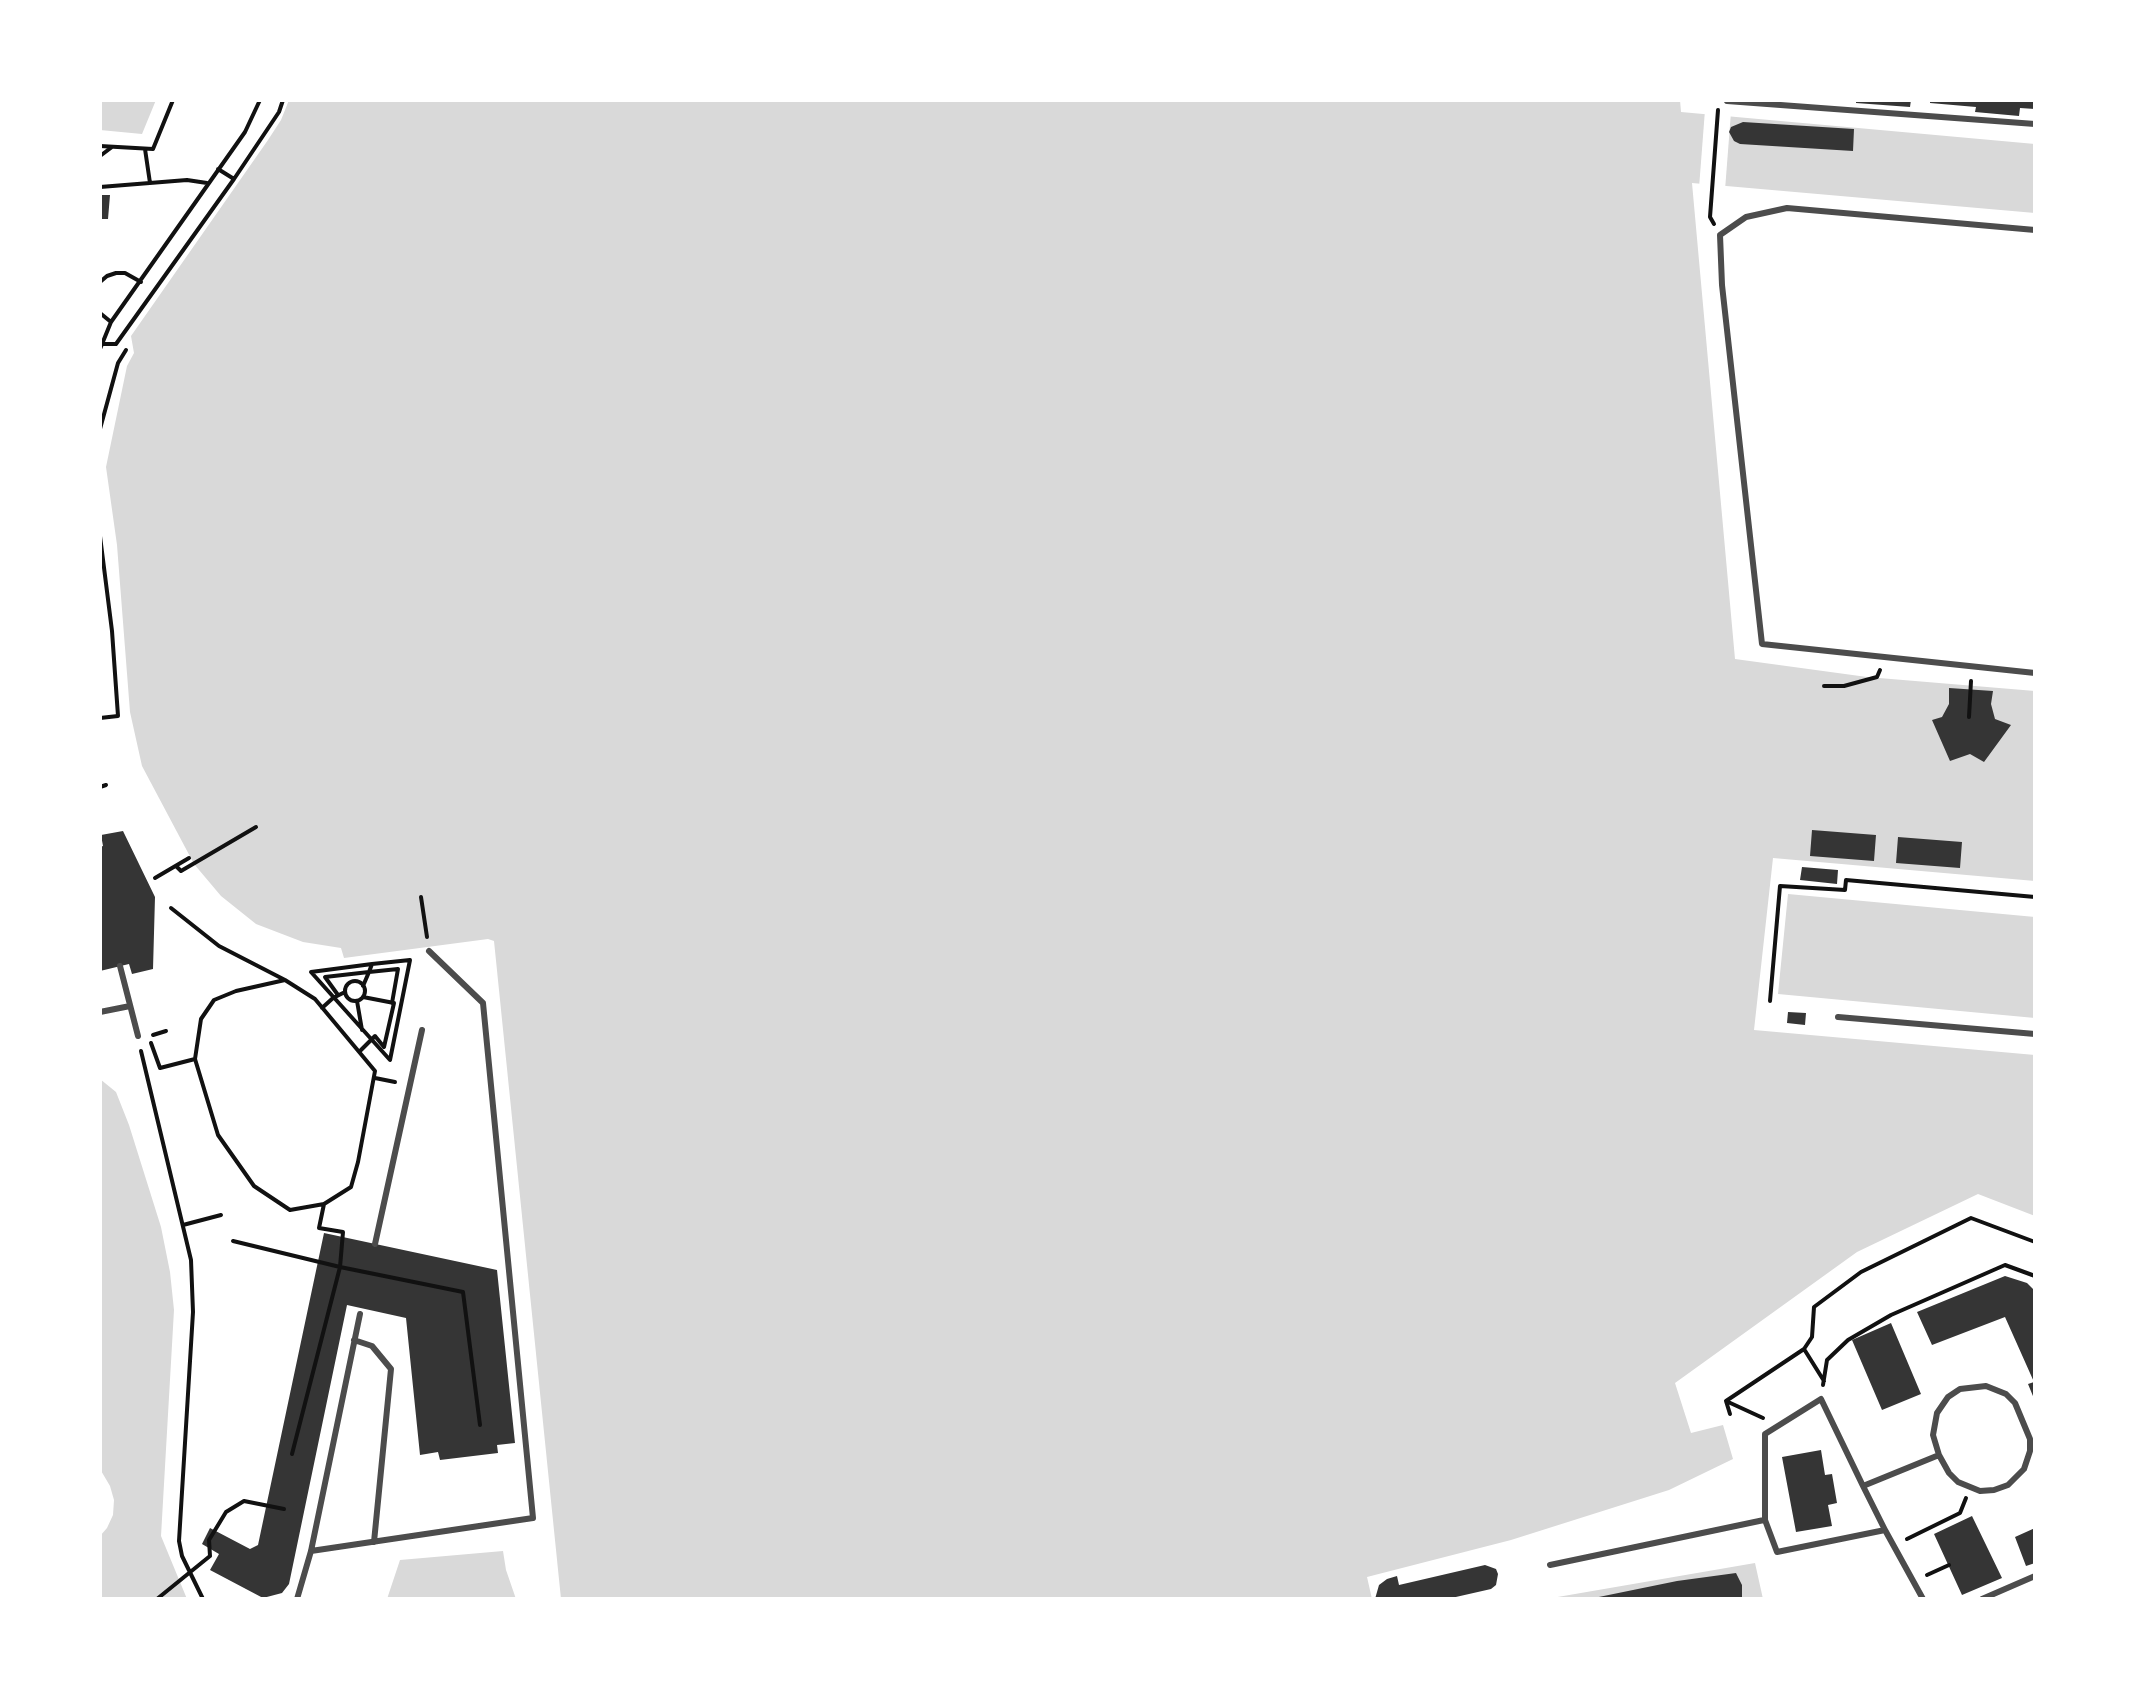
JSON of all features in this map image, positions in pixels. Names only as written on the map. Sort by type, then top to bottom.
[{"type":"lane","points":[[1727,102],[2035,124]]},
{"type":"lane","points":[[2035,230],[1787,208],[1746,218],[1720,235],[1722,285],[1762,644],[2035,673]]},
{"type":"lane","points":[[311,1552],[533,1518],[483,1003],[429,951]]},
{"type":"lane","points":[[120,966],[138,1036]]},
{"type":"lane","points":[[100,1012],[130,1006]]},
{"type":"lane","points":[[1838,1017],[2035,1034]]},
{"type":"lane","points":[[375,1244],[422,1030]]},
{"type":"lane","points":[[297,1599],[311,1552],[360,1314]]},
{"type":"lane","points":[[354,1340],[372,1346],[390,1369],[374,1542]]},
{"type":"lane","points":[[1968,1386],[1986,1386],[2015,1402],[2030,1439],[2024,1469],[2017,1478],[2000,1488],[1970,1488],[1948,1473],[1939,1455],[1934,1424],[1948,1397],[1968,1386]]},
{"type":"lane","points":[[1885,1530],[1777,1552],[1765,1520],[1765,1434],[1821,1399],[1923,1599]]},
{"type":"lane","points":[[1863,1486],[1939,1455]]},
{"type":"lane","points":[[1550,1565],[1765,1520]]},
{"type":"lane","points":[[1982,1599],[2035,1576]]},
{"type":"path","points":[[100,146],[152,149],[173,100]]},
{"type":"path","points":[[101,347],[111,322],[246,132],[260,100]]},
{"type":"path","points":[[101,347],[116,344],[234,178],[283,100]]},
{"type":"path","points":[[1710,217],[1718,109]]},
{"type":"path","points":[[100,156],[112,147]]},
{"type":"path","points":[[145,148],[150,183]]},
{"type":"path","points":[[218,169],[234,178]]},
{"type":"path","points":[[100,186],[187,180],[208,184]]},
{"type":"path","points":[[100,282],[116,272],[141,282]]},
{"type":"path","points":[[100,313],[111,322]]},
{"type":"path","points":[[100,429],[103,407],[126,350]]},
{"type":"path","points":[[100,536],[118,716],[100,718]]},
{"type":"path","points":[[1824,686],[1844,686],[1877,677],[1887,657]]},
{"type":"path","points":[[1969,716],[1970,694]]},
{"type":"path","points":[[155,878],[176,866],[181,871],[190,862],[256,827]]},
{"type":"path","points":[[1770,1000],[1780,886],[1845,890],[1846,880],[2035,897]]},
{"type":"path","points":[[421,897],[426,928]]},
{"type":"path","points":[[171,908],[219,946],[286,980],[315,999],[375,1071],[351,1187],[324,1204],[290,1210],[254,1186],[218,1136],[194,1060],[202,1019],[214,1000],[286,980]]},
{"type":"path","points":[[335,997],[324,977],[398,969],[395,1004],[390,1060],[371,1040],[362,1030],[335,997],[311,972],[410,960],[395,1004],[384,1046],[374,1036],[371,1040],[360,1052]]},
{"type":"path","points":[[363,997],[372,964]]},
{"type":"path","points":[[322,1008],[351,982],[363,986]]},
{"type":"path","points":[[344,992],[350,1000],[363,997],[395,1004]]},
{"type":"path","points":[[357,1001],[362,1030]]},
{"type":"path","points":[[166,1031],[148,1036],[160,1068],[194,1060]]},
{"type":"path","points":[[138,1036],[191,1260],[193,1312],[179,1541],[202,1599]]},
{"type":"path","points":[[374,1077],[410,1085]]},
{"type":"path","points":[[292,1454],[340,1266],[343,1232],[320,1228],[324,1204]]},
{"type":"path","points":[[183,1224],[221,1215]]},
{"type":"path","points":[[1726,1401],[1804,1348],[1812,1337],[1814,1306],[1861,1272],[1971,1218],[2035,1242]]},
{"type":"path","points":[[233,1241],[464,1292],[480,1425]]},
{"type":"path","points":[[1821,1399],[1826,1360],[1848,1340],[1890,1315],[2005,1266],[2035,1276]]},
{"type":"path","points":[[1804,1348],[1824,1382]]},
{"type":"path","points":[[1726,1401],[1730,1414]]},
{"type":"path","points":[[1726,1401],[1778,1426]]},
{"type":"path","points":[[1893,1545],[1960,1514],[1970,1488]]},
{"type":"path","points":[[157,1599],[210,1556],[210,1540],[226,1512],[244,1501],[284,1509]]},
{"type":"path","points":[[1913,1581],[1949,1566]]},
{"type":"shaded area","points":[[100,100],[156,100],[142,134],[100,130]]},
{"type":"shaded area","points":[[289,100],[1680,100],[1681,112],[2035,144],[2035,213],[1692,183],[1735,659],[1867,677],[2035,691],[2035,881],[1773,858],[1754,1030],[2035,1055],[2035,1216],[1978,1194],[1857,1252],[1675,1383],[1691,1433],[1723,1425],[1733,1459],[1669,1490],[1511,1540],[1367,1577],[1372,1599],[561,1599],[494,941],[344,958],[341,948],[303,942],[256,924],[221,896],[194,864],[142,766],[130,712],[117,545],[106,467],[127,366],[134,353],[131,336],[268,140]]},
{"type":"shaded area","points":[[1788,894],[2035,917],[2035,1018],[1778,994]]},
{"type":"shaded area","points":[[100,1079],[116,1092],[129,1125],[161,1227],[170,1272],[174,1310],[161,1536],[187,1599],[100,1598],[100,1536],[113,1515],[114,1500],[100,1469]]},
{"type":"shaded area","points":[[503,1551],[516,1599],[387,1599],[400,1560]]},
{"type":"shaded area","points":[[1755,1563],[1763,1599],[1546,1599]]},
{"type":"pier","points":[[1705,110],[1731,112],[1725,190],[1699,188]]},
{"type":"building","points":[[1856,100],[1911,100],[1910,107]]},
{"type":"building","points":[[1930,100],[2035,100],[2035,109],[2020,108],[2019,116],[1975,112],[1976,107]]},
{"type":"building","points":[[1743,122],[1854,129],[1853,151],[1740,144],[1729,132]]},
{"type":"building","points":[[100,195],[110,195],[108,219],[100,219]]},
{"type":"building","points":[[1949,688],[1993,691],[1995,719],[2011,725],[1984,762],[1970,754],[1950,761],[1932,720],[1942,717],[1949,704]]},
{"type":"building","points":[[1812,830],[1876,835],[1874,861],[1810,856]]},
{"type":"building","points":[[123,831],[155,897],[153,969],[132,974],[129,964],[100,971],[101,835]]},
{"type":"building","points":[[1898,837],[1962,842],[1960,868],[1896,863]]},
{"type":"building","points":[[1802,867],[1838,870],[1837,884],[1800,880]]},
{"type":"building","points":[[1788,1012],[1806,1013],[1805,1025],[1787,1023]]},
{"type":"building","points":[[324,1233],[497,1270],[515,1443],[497,1445],[498,1453],[440,1460],[438,1452],[420,1455],[406,1318],[347,1305],[289,1584],[282,1593],[263,1598],[210,1570],[219,1554],[202,1544],[210,1528],[250,1549],[258,1545]]},
{"type":"building","points":[[2005,1276],[2027,1283],[2035,1291],[2035,1401],[2028,1384],[2034,1382],[2005,1317],[1932,1345],[1917,1312]]},
{"type":"building","points":[[1891,1323],[1921,1394],[1882,1410],[1852,1340]]},
{"type":"building","points":[[1821,1450],[1825,1475],[1832,1474],[1837,1503],[1828,1505],[1832,1526],[1796,1532],[1782,1457]]},
{"type":"building","points":[[1972,1516],[2002,1578],[1962,1595],[1934,1534]]},
{"type":"building","points":[[2035,1528],[2035,1563],[2026,1566],[2015,1537]]},
{"type":"building","points":[[1485,1565],[1498,1574],[1491,1589],[1447,1599],[1375,1599],[1379,1585],[1387,1579],[1397,1576],[1399,1585]]},
{"type":"building","points":[[1736,1573],[1742,1585],[1740,1599],[1589,1599],[1677,1581]]}]
